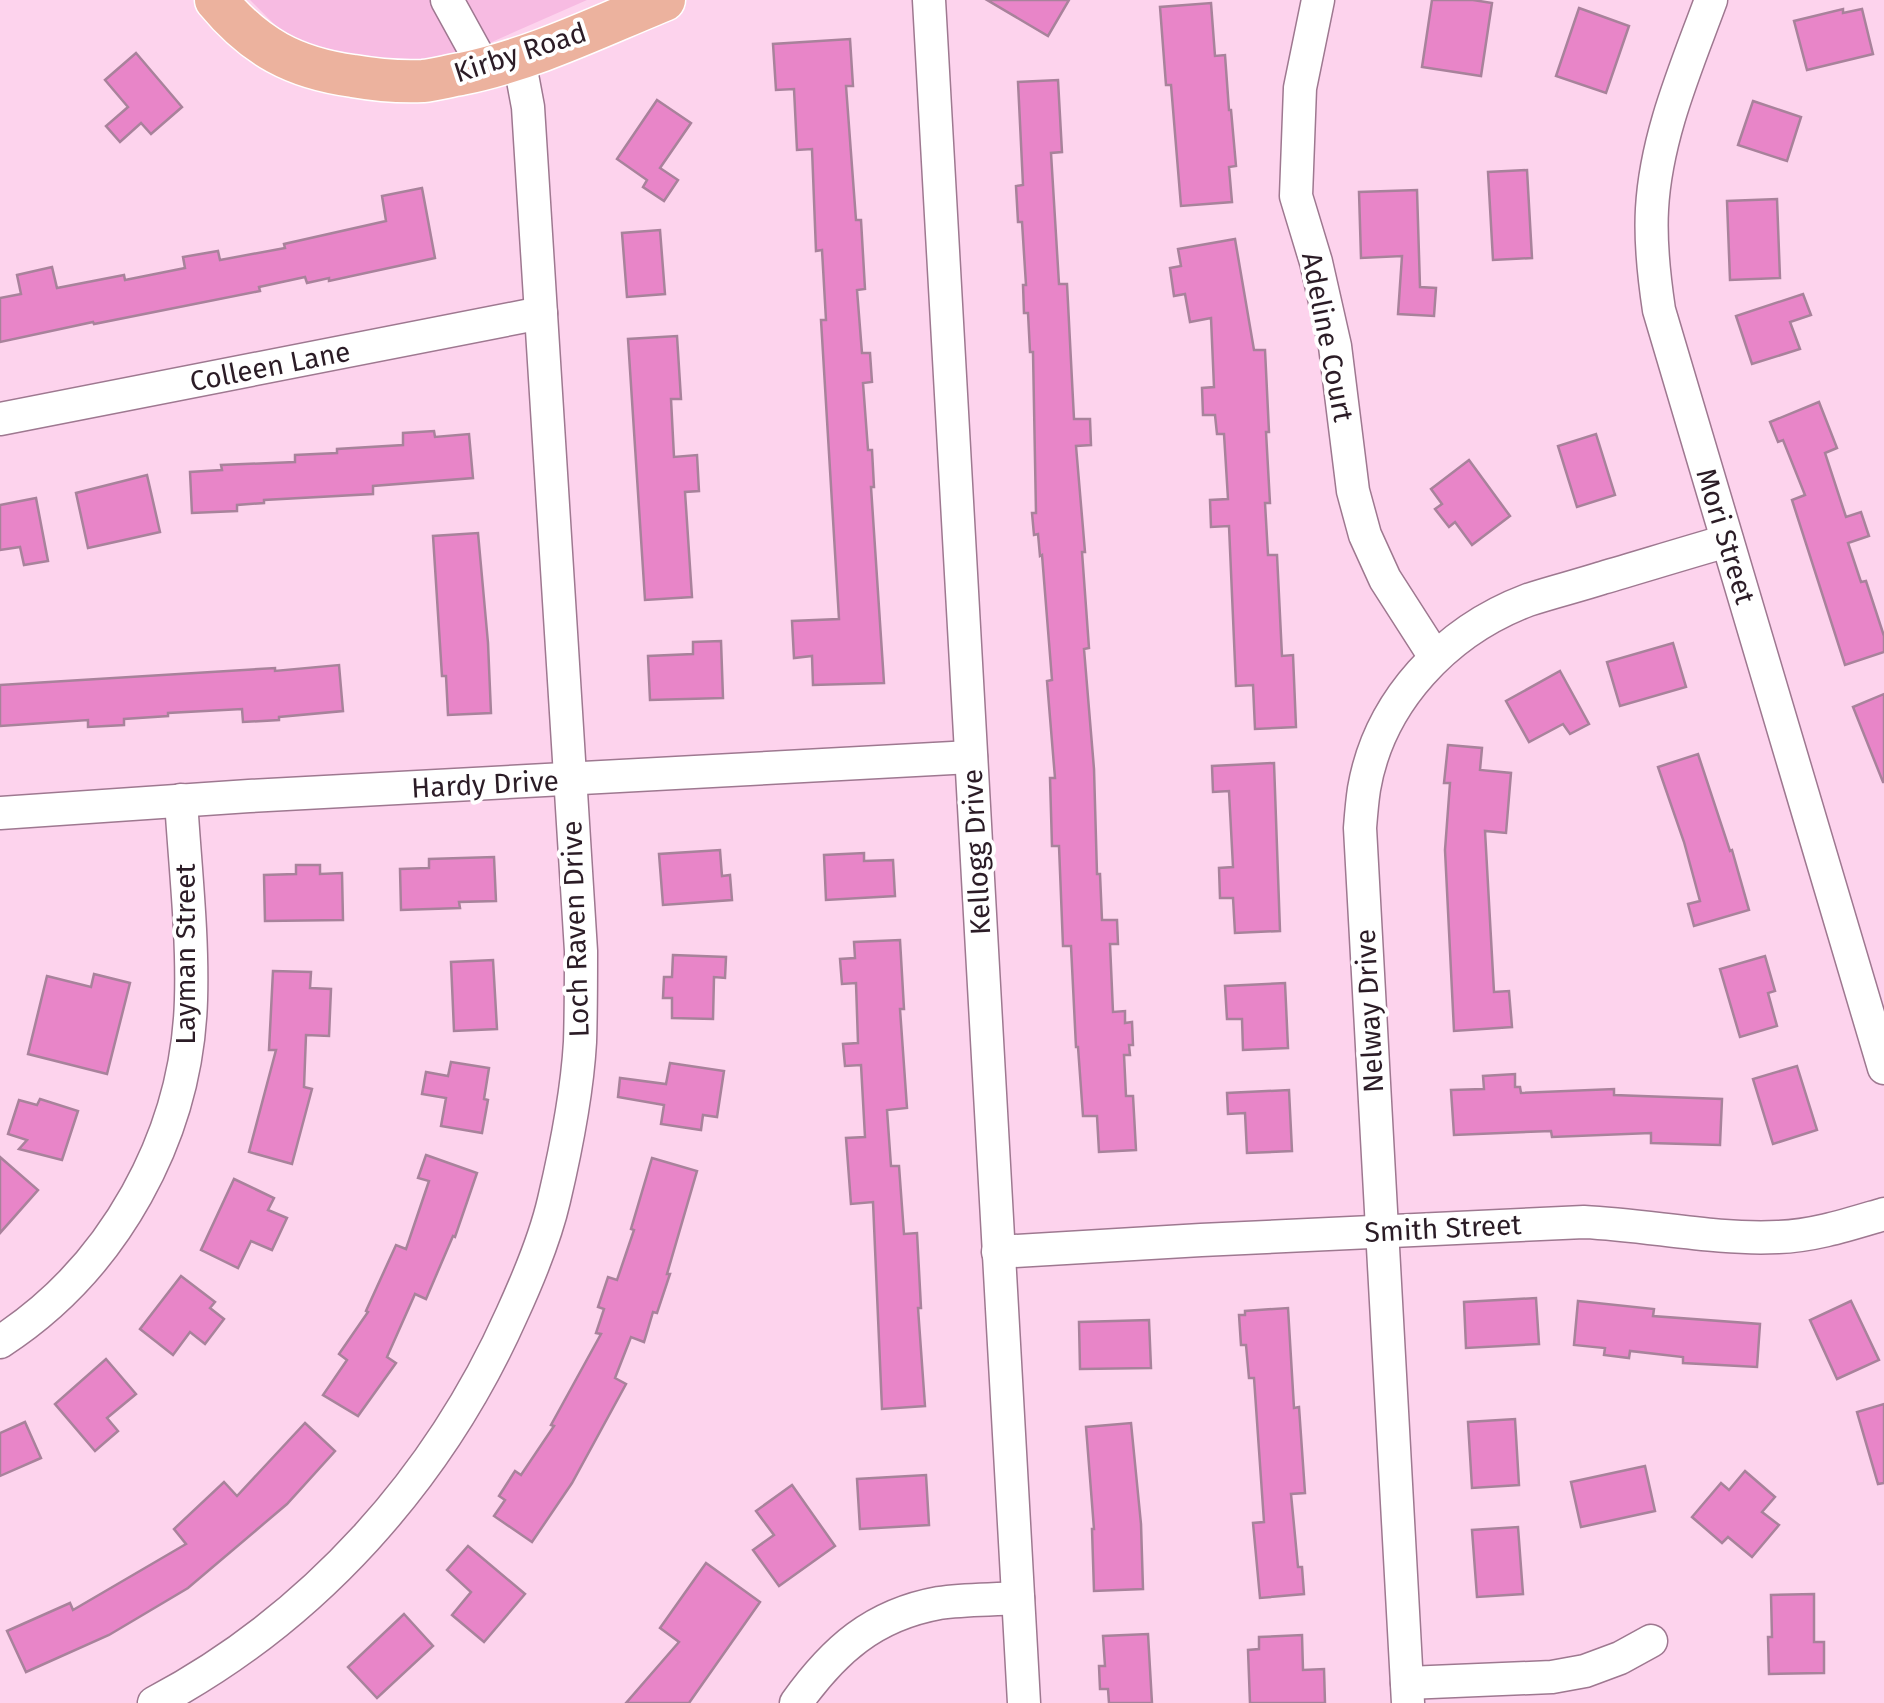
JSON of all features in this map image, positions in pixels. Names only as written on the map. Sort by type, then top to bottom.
[{"type":"main road","name":"Kirby Road","points":[[216,0],[235,23],[264,46],[296,63],[328,73],[378,80],[426,81],[502,64],[664,0]]},
{"type":"street","name":"Loch Raven Drive","points":[[154,1703],[248,1644],[309,1596],[362,1544],[412,1485],[455,1423],[528,1278],[554,1202],[571,1118],[580,1046],[581,951],[528,107],[502,64],[447,0]]},
{"type":"street","name":"Kellogg Drive","points":[[930,0],[1024,1703]]},
{"type":"street","name":"Adeline Court","points":[[1318,0],[1300,88],[1296,196],[1335,346],[1353,491],[1365,535],[1385,580],[1435,657]]},
{"type":"street","name":"Mori Street","points":[[1711,0],[1666,124],[1658,158],[1652,208],[1652,260],[1659,310],[1884,1068]]},
{"type":"street","name":"Colleen Lane","points":[[0,419],[541,314]]},
{"type":"street","name":"Nelway Drive","points":[[1407,1693],[1360,828],[1364,787],[1374,750],[1391,714],[1413,682],[1448,644],[1487,619],[1528,600],[1727,541]]},
{"type":"street","name":"Hardy Drive","points":[[0,813],[970,757]]},
{"type":"street","name":"Layman Street","points":[[0,1342],[62,1293],[99,1252],[130,1208],[156,1159],[174,1107],[186,1052],[191,1000],[181,800]]},
{"type":"street","name":"Smith Street","points":[[998,1252],[1584,1222],[1723,1237],[1781,1237],[1836,1228],[1884,1214]]},
{"type":"street","points":[[796,1703],[820,1670],[849,1642],[878,1623],[912,1609],[943,1603],[1018,1598]]},
{"type":"street","points":[[1407,1693],[1586,1671],[1651,1641]]},
{"type":"shaded area","points":[[250,0],[587,0],[442,64],[392,69],[299,42],[279,29]]},
{"type":"building","points":[[987,0],[1069,0],[1048,36]]},
{"type":"building","points":[[1432,0],[1492,3],[1481,76],[1422,67]]},
{"type":"building","points":[[1211,3],[1215,56],[1225,55],[1231,110],[1236,166],[1229,167],[1232,202],[1181,206],[1160,7]]},
{"type":"building","points":[[1579,8],[1629,26],[1606,93],[1556,76]]},
{"type":"building","points":[[1843,9],[1843,13],[1862,9],[1873,54],[1807,70],[1794,21]]},
{"type":"building","points":[[850,39],[853,86],[846,86],[856,220],[861,220],[865,289],[857,290],[862,353],[870,353],[872,382],[863,383],[868,450],[872,450],[884,683],[813,685],[812,656],[794,658],[792,621],[839,619],[821,320],[826,320],[822,250],[816,251],[812,149],[797,150],[794,89],[776,90],[773,44]]},
{"type":"building","points":[[136,53],[182,107],[151,134],[141,123],[120,142],[106,126],[128,107],[105,80]]},
{"type":"building","points":[[1058,80],[1062,152],[1051,153],[1059,284],[1067,284],[1074,419],[1090,419],[1091,445],[1076,446],[1085,552],[1089,648],[1084,649],[1094,769],[1097,874],[1102,920],[1117,920],[1118,944],[1110,944],[1113,1012],[1125,1011],[1125,1023],[1132,1022],[1133,1045],[1129,1045],[1130,1055],[1124,1055],[1126,1096],[1133,1096],[1136,1150],[1099,1152],[1097,1116],[1083,1116],[1071,946],[1063,946],[1059,846],[1052,846],[1050,778],[1055,778],[1047,681],[1052,680],[1042,555],[1038,534],[1034,535],[1032,513],[1036,513],[1033,352],[1028,313],[1024,313],[1026,285],[1016,186],[1023,185],[1018,82]]},
{"type":"building","points":[[657,100],[691,123],[660,168],[678,180],[664,201],[643,187],[647,180],[617,159]]},
{"type":"building","points":[[1753,101],[1801,117],[1787,161],[1738,145]]},
{"type":"building","points":[[1527,170],[1532,258],[1493,260],[1488,172]]},
{"type":"building","points":[[422,188],[435,258],[329,281],[307,283],[305,277],[259,287],[260,291],[0,342],[0,298],[21,294],[17,275],[52,267],[57,288],[185,268],[183,257],[218,251],[220,260],[285,248],[284,244],[386,221],[382,196]]},
{"type":"building","points":[[1417,190],[1420,287],[1436,288],[1434,316],[1398,314],[1402,256],[1361,258],[1359,192]]},
{"type":"building","points":[[1777,199],[1780,278],[1730,280],[1727,201]]},
{"type":"building","points":[[660,230],[665,294],[627,297],[622,233]]},
{"type":"building","points":[[1235,239],[1254,350],[1265,350],[1268,555],[1277,555],[1282,656],[1293,655],[1296,727],[1255,729],[1253,685],[1236,686],[1229,526],[1211,527],[1210,500],[1228,499],[1224,434],[1217,434],[1215,415],[1203,415],[1202,388],[1214,387],[1211,318],[1190,322],[1185,294],[1174,296],[1170,268],[1181,266],[1178,249]]},
{"type":"building","points":[[1803,294],[1811,315],[1790,322],[1800,349],[1752,364],[1736,316]]},
{"type":"building","points":[[677,336],[681,399],[671,399],[674,457],[697,455],[699,491],[685,492],[692,597],[645,600],[628,339]]},
{"type":"building","points":[[1819,402],[1837,448],[1825,453],[1846,517],[1861,512],[1869,536],[1848,543],[1861,582],[1866,581],[1884,636],[1884,652],[1845,665],[1792,500],[1805,495],[1783,440],[1778,442],[1770,422]]},
{"type":"building","points":[[434,431],[435,437],[469,434],[473,478],[373,486],[373,494],[264,500],[237,505],[237,511],[192,513],[190,472],[222,470],[221,465],[295,462],[295,455],[337,453],[337,449],[403,445],[403,433]]},
{"type":"building","points":[[1596,434],[1615,495],[1577,507],[1558,446]]},
{"type":"building","points":[[1469,460],[1510,516],[1472,545],[1455,522],[1449,527],[1435,509],[1442,504],[1431,489]]},
{"type":"building","points":[[147,475],[160,532],[88,548],[76,493]]},
{"type":"building","points":[[36,498],[48,561],[24,565],[20,547],[0,550],[0,505]]},
{"type":"building","points":[[478,533],[491,713],[448,715],[433,536]]},
{"type":"building","points":[[721,641],[723,698],[650,700],[648,656],[693,654],[693,642]]},
{"type":"building","points":[[1673,643],[1686,687],[1620,706],[1607,662]]},
{"type":"building","points":[[339,665],[343,711],[243,722],[242,709],[168,713],[124,719],[124,725],[88,727],[88,720],[0,726],[0,685]]},
{"type":"building","points":[[1560,671],[1589,724],[1570,734],[1563,724],[1529,742],[1506,701]]},
{"type":"building","points":[[1884,694],[1884,782],[1883,782],[1853,707]]},
{"type":"building","points":[[1448,745],[1482,748],[1480,770],[1511,773],[1506,833],[1485,831],[1494,992],[1509,991],[1512,1027],[1454,1031],[1445,850],[1450,783],[1444,783]]},
{"type":"building","points":[[1698,754],[1749,910],[1694,926],[1688,904],[1700,901],[1658,767]]},
{"type":"building","points":[[1274,763],[1280,931],[1235,933],[1233,898],[1220,898],[1219,868],[1233,867],[1229,791],[1213,792],[1212,766]]},
{"type":"building","points":[[720,850],[722,876],[730,875],[732,900],[663,905],[659,854]]},
{"type":"building","points":[[864,853],[864,861],[893,860],[895,896],[826,900],[824,855]]},
{"type":"building","points":[[494,857],[496,901],[459,902],[460,908],[401,910],[400,869],[429,868],[429,859]]},
{"type":"building","points":[[296,865],[320,865],[320,874],[342,873],[343,920],[265,921],[264,875],[296,874]]},
{"type":"building","points":[[900,940],[907,1108],[887,1110],[891,1166],[899,1166],[904,1234],[917,1233],[925,1406],[882,1409],[873,1202],[851,1204],[846,1138],[865,1137],[861,1065],[845,1066],[843,1044],[858,1043],[856,983],[842,984],[840,959],[855,958],[854,942]]},
{"type":"building","points":[[673,955],[726,957],[725,978],[714,977],[713,1019],[672,1018],[672,998],[663,998],[664,977],[672,977]]},
{"type":"building","points":[[1765,956],[1775,991],[1768,993],[1777,1026],[1740,1037],[1720,969]]},
{"type":"building","points":[[493,960],[497,1029],[454,1031],[451,962]]},
{"type":"building","points":[[273,971],[311,972],[310,988],[331,989],[329,1036],[306,1035],[304,1087],[312,1089],[292,1164],[249,1152],[276,1050],[269,1050]]},
{"type":"building","points":[[94,974],[130,983],[107,1074],[28,1054],[47,976],[91,987]]},
{"type":"building","points":[[1285,983],[1288,1048],[1243,1050],[1242,1019],[1227,1019],[1225,986]]},
{"type":"building","points":[[451,1062],[489,1068],[482,1133],[441,1126],[446,1098],[422,1094],[426,1072],[448,1076]]},
{"type":"building","points":[[670,1063],[724,1071],[717,1117],[703,1115],[701,1130],[661,1124],[664,1105],[618,1097],[620,1078],[666,1084]]},
{"type":"building","points":[[1797,1066],[1817,1130],[1773,1144],[1753,1079]]},
{"type":"building","points":[[1515,1074],[1515,1087],[1520,1087],[1521,1093],[1614,1089],[1614,1095],[1722,1099],[1720,1145],[1651,1143],[1651,1133],[1552,1137],[1551,1131],[1454,1135],[1451,1090],[1484,1089],[1483,1076]]},
{"type":"building","points":[[1289,1090],[1292,1151],[1247,1153],[1245,1113],[1228,1114],[1227,1093]]},
{"type":"building","points":[[40,1099],[78,1111],[62,1160],[19,1149],[27,1140],[8,1134],[19,1100],[37,1105]]},
{"type":"building","points":[[426,1155],[477,1173],[455,1237],[426,1299],[415,1294],[387,1357],[396,1363],[358,1416],[323,1395],[347,1360],[339,1354],[368,1312],[396,1245],[406,1249],[429,1181],[418,1178]]},
{"type":"building","points":[[0,1157],[38,1190],[0,1233]]},
{"type":"building","points":[[652,1158],[697,1171],[670,1274],[644,1342],[631,1337],[615,1378],[626,1384],[572,1483],[532,1542],[494,1516],[505,1500],[499,1496],[515,1471],[521,1475],[554,1426],[551,1425],[601,1334],[596,1333],[604,1309],[598,1307],[608,1277],[617,1280]]},
{"type":"building","points":[[234,1179],[274,1198],[268,1210],[287,1218],[272,1250],[251,1241],[238,1268],[201,1250]]},
{"type":"building","points":[[181,1276],[215,1302],[210,1308],[224,1319],[205,1344],[190,1332],[173,1355],[140,1329]]},
{"type":"building","points":[[1536,1298],[1539,1344],[1466,1348],[1464,1302]]},
{"type":"building","points":[[1578,1301],[1654,1309],[1653,1316],[1760,1324],[1757,1367],[1683,1363],[1683,1357],[1630,1351],[1629,1358],[1604,1355],[1605,1348],[1574,1345]]},
{"type":"building","points":[[1851,1301],[1879,1360],[1837,1379],[1810,1320]]},
{"type":"building","points":[[1288,1308],[1294,1408],[1299,1407],[1305,1493],[1291,1494],[1304,1594],[1260,1598],[1253,1523],[1264,1522],[1254,1378],[1249,1378],[1246,1345],[1241,1345],[1239,1315],[1245,1315],[1245,1311]]},
{"type":"building","points":[[1149,1320],[1151,1368],[1080,1369],[1079,1322]]},
{"type":"building","points":[[106,1359],[136,1394],[107,1418],[118,1431],[95,1451],[55,1404]]},
{"type":"building","points":[[1884,1404],[1884,1483],[1878,1484],[1857,1412]]},
{"type":"building","points":[[1515,1419],[1519,1485],[1472,1488],[1468,1422]]},
{"type":"building","points":[[25,1422],[41,1458],[0,1476],[0,1433]]},
{"type":"building","points":[[305,1423],[335,1451],[287,1504],[188,1588],[109,1635],[26,1672],[7,1631],[70,1603],[73,1610],[186,1544],[174,1529],[224,1482],[237,1496]]},
{"type":"building","points":[[1131,1423],[1143,1589],[1094,1591],[1094,1529],[1086,1427]]},
{"type":"building","points":[[1645,1466],[1655,1511],[1581,1527],[1571,1482]]},
{"type":"building","points":[[1745,1471],[1775,1497],[1762,1512],[1779,1525],[1752,1557],[1728,1537],[1722,1543],[1692,1517],[1721,1483],[1729,1490]]},
{"type":"building","points":[[926,1475],[929,1525],[860,1529],[857,1479]]},
{"type":"building","points":[[792,1485],[835,1546],[779,1586],[753,1550],[774,1535],[756,1511]]},
{"type":"building","points":[[1518,1527],[1523,1594],[1477,1597],[1472,1530]]},
{"type":"building","points":[[468,1546],[525,1594],[484,1642],[452,1615],[471,1592],[447,1570]]},
{"type":"building","points":[[706,1563],[760,1602],[689,1703],[626,1703],[679,1642],[660,1628]]},
{"type":"building","points":[[1814,1594],[1814,1642],[1824,1642],[1824,1673],[1769,1674],[1771,1595]]},
{"type":"building","points":[[404,1614],[433,1646],[377,1698],[348,1667]]},
{"type":"building","points":[[1148,1634],[1152,1703],[1109,1703],[1108,1689],[1100,1689],[1099,1666],[1105,1666],[1103,1636]]},
{"type":"building","points":[[1302,1635],[1303,1670],[1324,1669],[1325,1703],[1250,1703],[1248,1650],[1259,1649],[1259,1637]]}]
